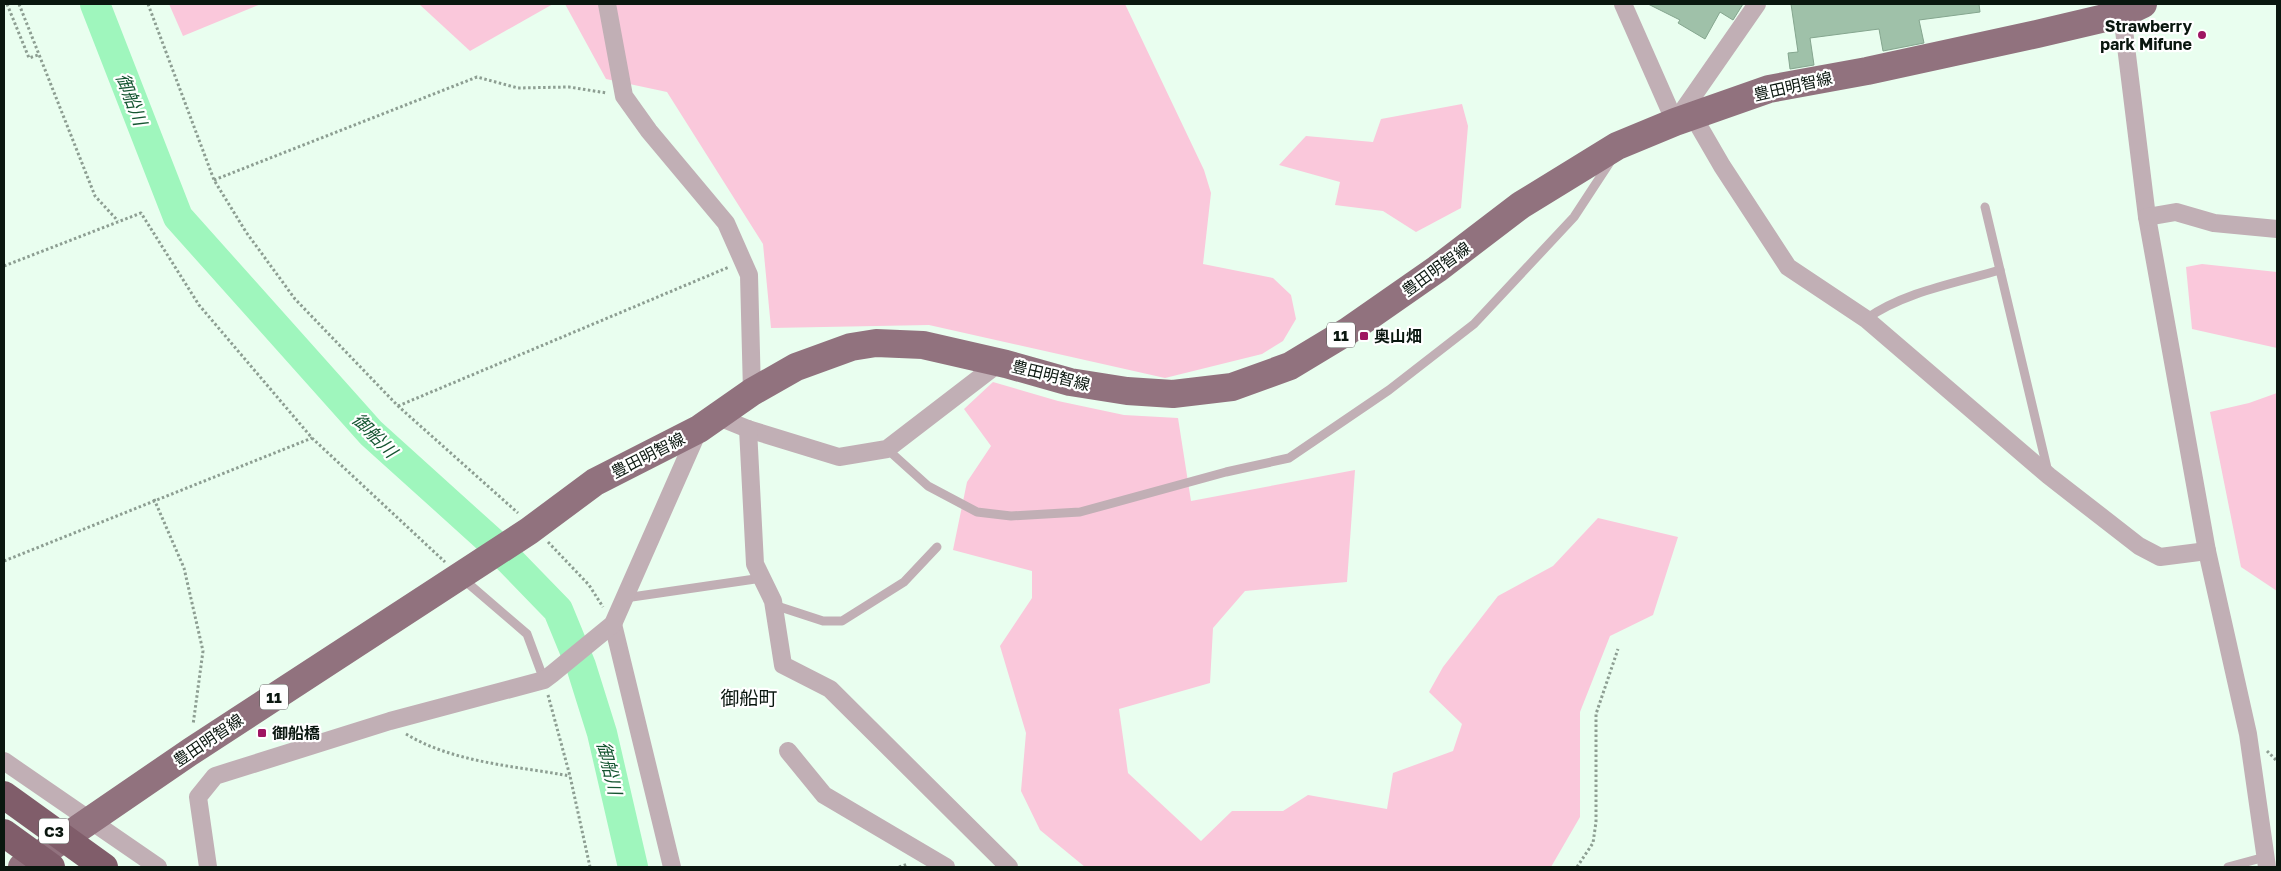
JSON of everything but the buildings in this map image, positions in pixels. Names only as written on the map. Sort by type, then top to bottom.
[{"type":"highway","name":"C3","points":[[4,795],[104,867]]},
{"type":"highway","name":"C3","points":[[4,833],[51,867]]},
{"type":"main road","name":"豊田明智線","points":[[22,867],[190,752],[531,528],[596,482],[708,423],[752,392],[812,360],[851,347],[876,343],[922,345],[1070,382],[1128,391],[1173,394],[1232,387],[1290,366],[1348,331],[1437,269],[1521,205],[1618,146],[1684,119],[1769,89],[1867,71],[2133,9]]},
{"type":"street","points":[[607,4],[624,96],[649,131],[726,223],[749,275],[752,392]]},
{"type":"street","points":[[1622,4],[1684,119],[1727,174],[1788,267],[1866,319],[2048,476],[2139,546],[2160,557],[2207,551]]},
{"type":"street","points":[[1684,119],[1757,4]]},
{"type":"street","points":[[2133,9],[2147,217],[2207,551],[2248,734],[2266,862]]},
{"type":"street","points":[[2147,217],[2176,212],[2214,223],[2277,229]]},
{"type":"street","points":[[208,867],[198,797],[215,776],[390,721],[548,677],[613,624],[708,423],[748,429],[839,457],[887,449],[998,363]]},
{"type":"street","points":[[748,429],[755,564],[774,605],[783,665],[830,689],[1009,867]]},
{"type":"street","points":[[613,624],[672,867]]},
{"type":"street","points":[[788,751],[824,795],[946,867]]},
{"type":"street","points":[[4,762],[158,867]]},
{"type":"lane","points":[[887,449],[928,486],[977,512],[1012,516],[1080,512],[1226,472],[1289,458],[1389,390],[1474,324],[1574,217],[1608,167],[1618,146]]},
{"type":"lane","points":[[1985,207],[2048,476]]},
{"type":"lane","points":[[1866,319],[1881,308],[1913,296],[2000,270]]},
{"type":"lane","points":[[774,605],[823,621],[842,621],[904,582],[937,547]]},
{"type":"lane","points":[[459,576],[527,634],[548,677]]},
{"type":"lane","points":[[624,598],[762,578]]},
{"type":"lane","points":[[2228,867],[2266,862]]},
{"type":"path","points":[[7,4],[29,58],[38,55]]},
{"type":"path","points":[[19,4],[95,196],[118,220]]},
{"type":"path","points":[[148,4],[214,180],[246,232],[295,299],[398,406],[531,528],[589,585],[613,624]]},
{"type":"path","points":[[214,180],[477,77],[518,88],[569,87],[624,96]]},
{"type":"path","points":[[4,266],[118,220],[141,213],[199,305],[312,438],[459,576]]},
{"type":"path","points":[[398,406],[743,261]]},
{"type":"path","points":[[4,561],[154,499],[312,438]]},
{"type":"path","points":[[154,499],[184,568],[203,651],[190,752]]},
{"type":"path","points":[[1577,867],[1593,843],[1596,822],[1596,714],[1618,649]]},
{"type":"path","points":[[548,677],[590,867]]},
{"type":"path","points":[[390,721],[424,745],[471,758],[570,776]]},
{"type":"shaded area","points":[[169,4],[261,4],[183,36]]},
{"type":"shaded area","points":[[419,4],[553,4],[470,51]]},
{"type":"shaded area","points":[[565,4],[1125,4],[1204,170],[1211,193],[1203,264],[1273,278],[1291,295],[1296,319],[1283,341],[1262,354],[1165,378],[929,325],[771,328],[763,244],[667,92],[606,79]]},
{"type":"shaded area","points":[[1462,104],[1468,126],[1461,208],[1416,232],[1383,211],[1335,205],[1340,182],[1279,165],[1306,136],[1373,142],[1381,119]]},
{"type":"shaded area","points":[[2202,264],[2277,272],[2277,348],[2192,329],[2186,267]]},
{"type":"shaded area","points":[[993,382],[1058,401],[1124,415],[1178,418],[1191,501],[1355,470],[1347,582],[1245,591],[1213,628],[1210,683],[1119,709],[1128,773],[1201,841],[1232,811],[1283,811],[1308,795],[1387,809],[1393,773],[1453,751],[1462,724],[1429,692],[1443,667],[1498,596],[1553,566],[1598,518],[1678,537],[1653,615],[1610,636],[1580,712],[1580,817],[1551,867],[1085,867],[1040,830],[1021,791],[1026,733],[1000,646],[1032,598],[1032,571],[953,550],[967,482],[991,446],[964,409]]},
{"type":"shaded area","points":[[2277,393],[2277,591],[2241,567],[2210,412],[2249,403]]},
{"type":"waterway","name":"御船川","points":[[95,4],[178,217],[371,433],[494,544],[558,610],[581,666],[602,733],[633,867]]},
{"type":"place","name":"Strawberry park Mifune","points":[[2202,35]]},
{"type":"place","name":"奥山畑","points":[[1364,336]]},
{"type":"place","name":"御船橋","points":[[262,733]]},
{"type":"district","name":"御船町","points":[[749,697]]}]
